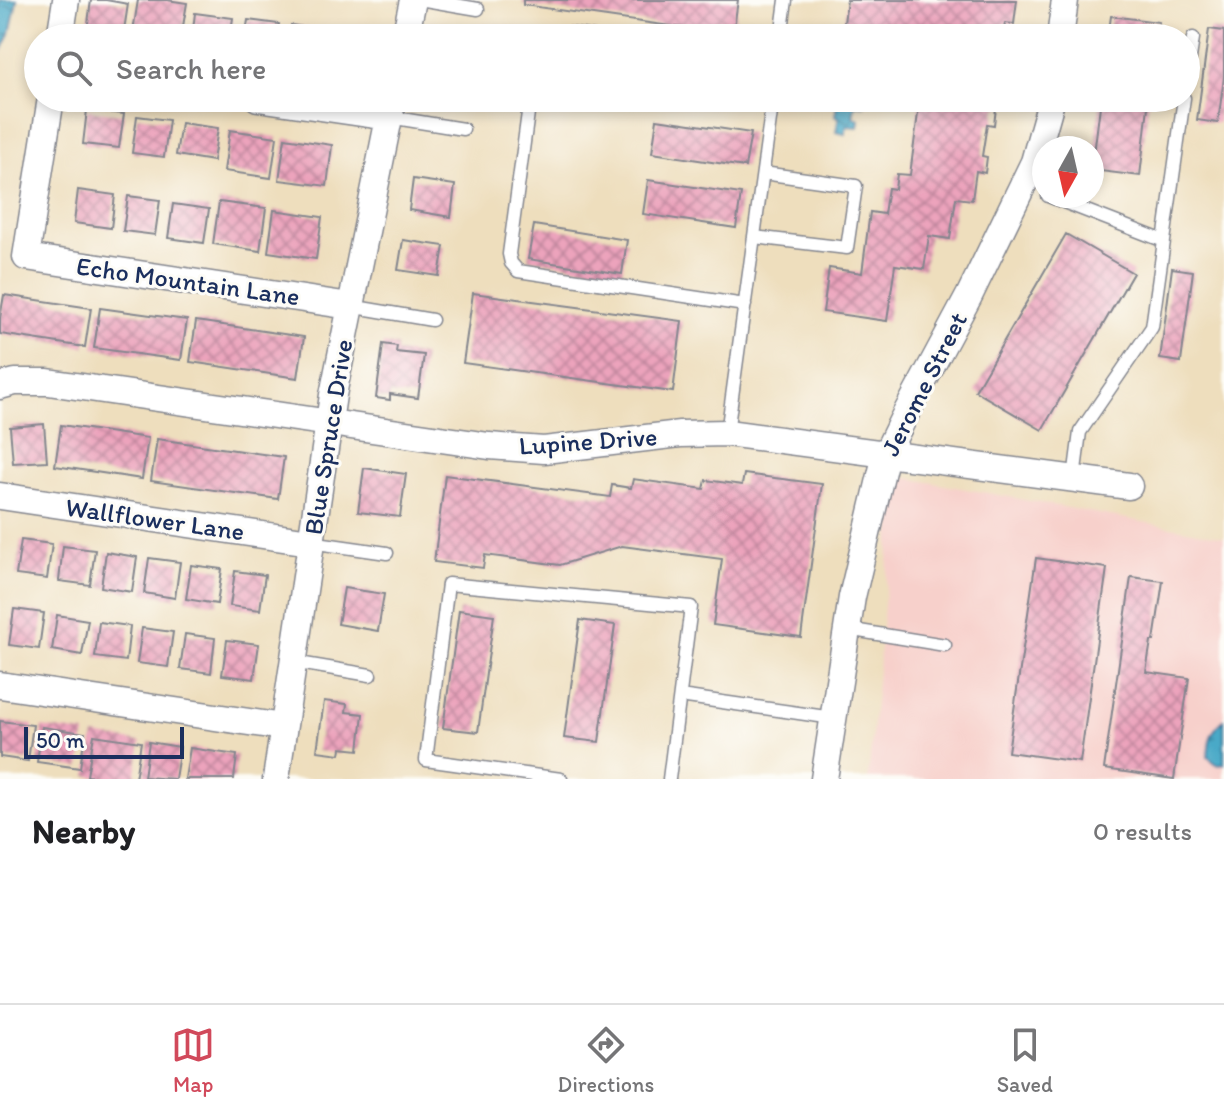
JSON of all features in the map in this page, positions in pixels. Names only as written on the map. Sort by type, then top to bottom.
[{"type":"street","points":[[62,24],[66,0]]},
{"type":"street","points":[[408,24],[413,0]]},
{"type":"street","points":[[1062,24],[1065,0]]},
{"type":"street","name":"Echo Mountain Lane","points":[[49,112],[26,257],[350,306]]},
{"type":"street","name":"Blue Spruce Drive","points":[[276,779],[328,423],[390,112]]},
{"type":"street","name":"Jerome Street","points":[[1041,136],[1048,112]]},
{"type":"street","name":"Jerome Street","points":[[824,779],[852,597],[886,454],[969,296],[1032,201]]},
{"type":"street","name":"Lupine Drive","points":[[0,386],[15,382],[48,382],[489,446],[544,450],[680,434],[727,433],[1129,486]]},
{"type":"street","name":"Wallflower Lane","points":[[0,496],[310,542]]},
{"type":"street","points":[[0,685],[283,727]]},
{"type":"lane","points":[[425,0],[478,9]]},
{"type":"lane","points":[[783,24],[786,0]]},
{"type":"lane","points":[[405,112],[463,129]]},
{"type":"lane","points":[[528,112],[509,254],[511,263],[518,271],[745,305]]},
{"type":"lane","points":[[727,433],[771,112]]},
{"type":"lane","points":[[1074,478],[1080,432],[1152,327],[1182,112]]},
{"type":"lane","points":[[754,237],[847,248],[856,186],[763,173]]},
{"type":"lane","points":[[1079,208],[1164,241]]},
{"type":"lane","points":[[350,306],[432,320]]},
{"type":"lane","points":[[310,542],[387,553]]},
{"type":"lane","points":[[561,779],[426,760],[448,584],[691,607],[669,779]]},
{"type":"lane","points":[[847,629],[945,645]]},
{"type":"lane","points":[[293,662],[370,675]]},
{"type":"lane","points":[[680,696],[833,718]]},
{"type":"shaded area","points":[[896,476],[1224,537],[1224,779],[868,779]]},
{"type":"water","points":[[0,0],[17,0],[10,34],[0,55]]},
{"type":"water","points":[[836,112],[854,112],[853,117],[859,119],[858,127],[847,126],[845,134],[836,132],[839,117],[835,116]]},
{"type":"water","points":[[1224,720],[1224,764],[1218,765],[1208,757],[1209,746],[1213,732]]},
{"type":"building","points":[[91,0],[128,4],[125,24],[88,24]]},
{"type":"building","points":[[138,0],[187,3],[183,24],[134,24]]},
{"type":"building","points":[[523,0],[738,0],[735,24],[656,24],[523,5]]},
{"type":"building","points":[[847,0],[1017,0],[1014,24],[844,24]]},
{"type":"building","points":[[195,13],[233,18],[232,24],[194,24]]},
{"type":"building","points":[[1111,16],[1159,22],[1159,24],[1110,24]]},
{"type":"building","points":[[248,20],[279,24],[247,24]]},
{"type":"building","points":[[1209,29],[1224,31],[1224,77],[1218,123],[1197,120]]},
{"type":"building","points":[[87,112],[124,114],[119,148],[83,144]]},
{"type":"building","points":[[918,112],[996,112],[994,125],[987,124],[982,156],[987,157],[985,173],[976,171],[972,200],[956,198],[950,239],[929,236],[924,269],[895,265],[887,321],[823,312],[829,268],[862,273],[870,212],[884,214],[888,188],[895,189],[897,174],[910,175]]},
{"type":"building","points":[[1099,112],[1147,112],[1140,176],[1104,172],[1104,136],[1096,136]]},
{"type":"building","points":[[137,116],[169,120],[164,157],[132,153]]},
{"type":"building","points":[[657,119],[751,133],[745,167],[652,153]]},
{"type":"building","points":[[181,123],[218,128],[213,161],[176,155]]},
{"type":"building","points":[[230,130],[277,137],[271,178],[224,171]]},
{"type":"building","points":[[285,138],[332,145],[327,186],[279,180]]},
{"type":"building","points":[[413,179],[455,185],[451,217],[409,210]]},
{"type":"building","points":[[648,180],[741,194],[736,228],[643,214]]},
{"type":"building","points":[[78,190],[115,195],[111,228],[74,223]]},
{"type":"building","points":[[128,196],[160,200],[155,235],[123,231]]},
{"type":"building","points":[[219,202],[266,208],[260,251],[213,244]]},
{"type":"building","points":[[173,204],[209,209],[204,243],[168,238]]},
{"type":"building","points":[[274,210],[322,217],[316,259],[268,252]]},
{"type":"building","points":[[534,225],[627,240],[622,274],[528,259]]},
{"type":"building","points":[[1066,234],[1133,273],[1042,430],[975,391]]},
{"type":"building","points":[[403,240],[444,246],[439,276],[398,270]]},
{"type":"building","points":[[1172,268],[1193,271],[1181,362],[1160,359]]},
{"type":"building","points":[[473,293],[682,321],[673,392],[463,363]]},
{"type":"building","points":[[4,295],[91,308],[85,347],[0,334]]},
{"type":"building","points":[[100,308],[187,320],[181,360],[94,348]]},
{"type":"building","points":[[196,321],[304,337],[298,378],[190,362]]},
{"type":"building","points":[[383,344],[397,346],[396,352],[424,355],[418,398],[390,394],[390,400],[376,398]]},
{"type":"building","points":[[44,424],[47,461],[13,463],[10,427]]},
{"type":"building","points":[[61,425],[148,438],[142,479],[55,466]]},
{"type":"building","points":[[157,439],[284,457],[278,499],[151,481]]},
{"type":"building","points":[[364,468],[406,474],[400,517],[358,512]]},
{"type":"building","points":[[744,474],[822,484],[801,637],[713,625],[722,559],[622,546],[560,565],[485,555],[483,568],[434,562],[445,475],[610,497],[612,485],[631,488],[633,479],[704,489],[706,480],[742,485]]},
{"type":"building","points":[[21,540],[52,544],[47,579],[16,575]]},
{"type":"building","points":[[63,546],[95,550],[90,585],[59,581]]},
{"type":"building","points":[[106,552],[137,557],[132,592],[101,587]]},
{"type":"building","points":[[149,558],[180,562],[175,598],[144,593]]},
{"type":"building","points":[[1036,558],[1107,568],[1080,762],[1008,752]]},
{"type":"building","points":[[191,565],[222,569],[217,604],[186,599]]},
{"type":"building","points":[[235,571],[265,575],[260,610],[230,606]]},
{"type":"building","points":[[1131,577],[1163,581],[1146,672],[1189,678],[1174,779],[1104,769]]},
{"type":"building","points":[[344,588],[384,594],[378,631],[338,624]]},
{"type":"building","points":[[14,609],[44,613],[39,649],[9,645]]},
{"type":"building","points":[[459,610],[494,615],[478,732],[443,728]]},
{"type":"building","points":[[57,615],[88,620],[82,655],[52,650]]},
{"type":"building","points":[[580,620],[615,625],[599,742],[564,738]]},
{"type":"building","points":[[99,622],[130,626],[126,661],[95,657]]},
{"type":"building","points":[[142,628],[173,632],[168,667],[137,663]]},
{"type":"building","points":[[185,634],[215,638],[211,673],[180,669]]},
{"type":"building","points":[[227,640],[259,644],[254,679],[222,675]]},
{"type":"building","points":[[324,701],[347,704],[346,712],[363,714],[359,750],[341,748],[340,754],[317,751]]},
{"type":"building","points":[[0,721],[33,725],[28,761],[0,757]]},
{"type":"building","points":[[42,727],[85,733],[80,768],[37,762]]},
{"type":"building","points":[[94,735],[141,742],[135,779],[87,776]]},
{"type":"building","points":[[149,742],[180,747],[175,779],[144,777]]},
{"type":"building","points":[[190,748],[237,755],[234,779],[185,779]]}]
